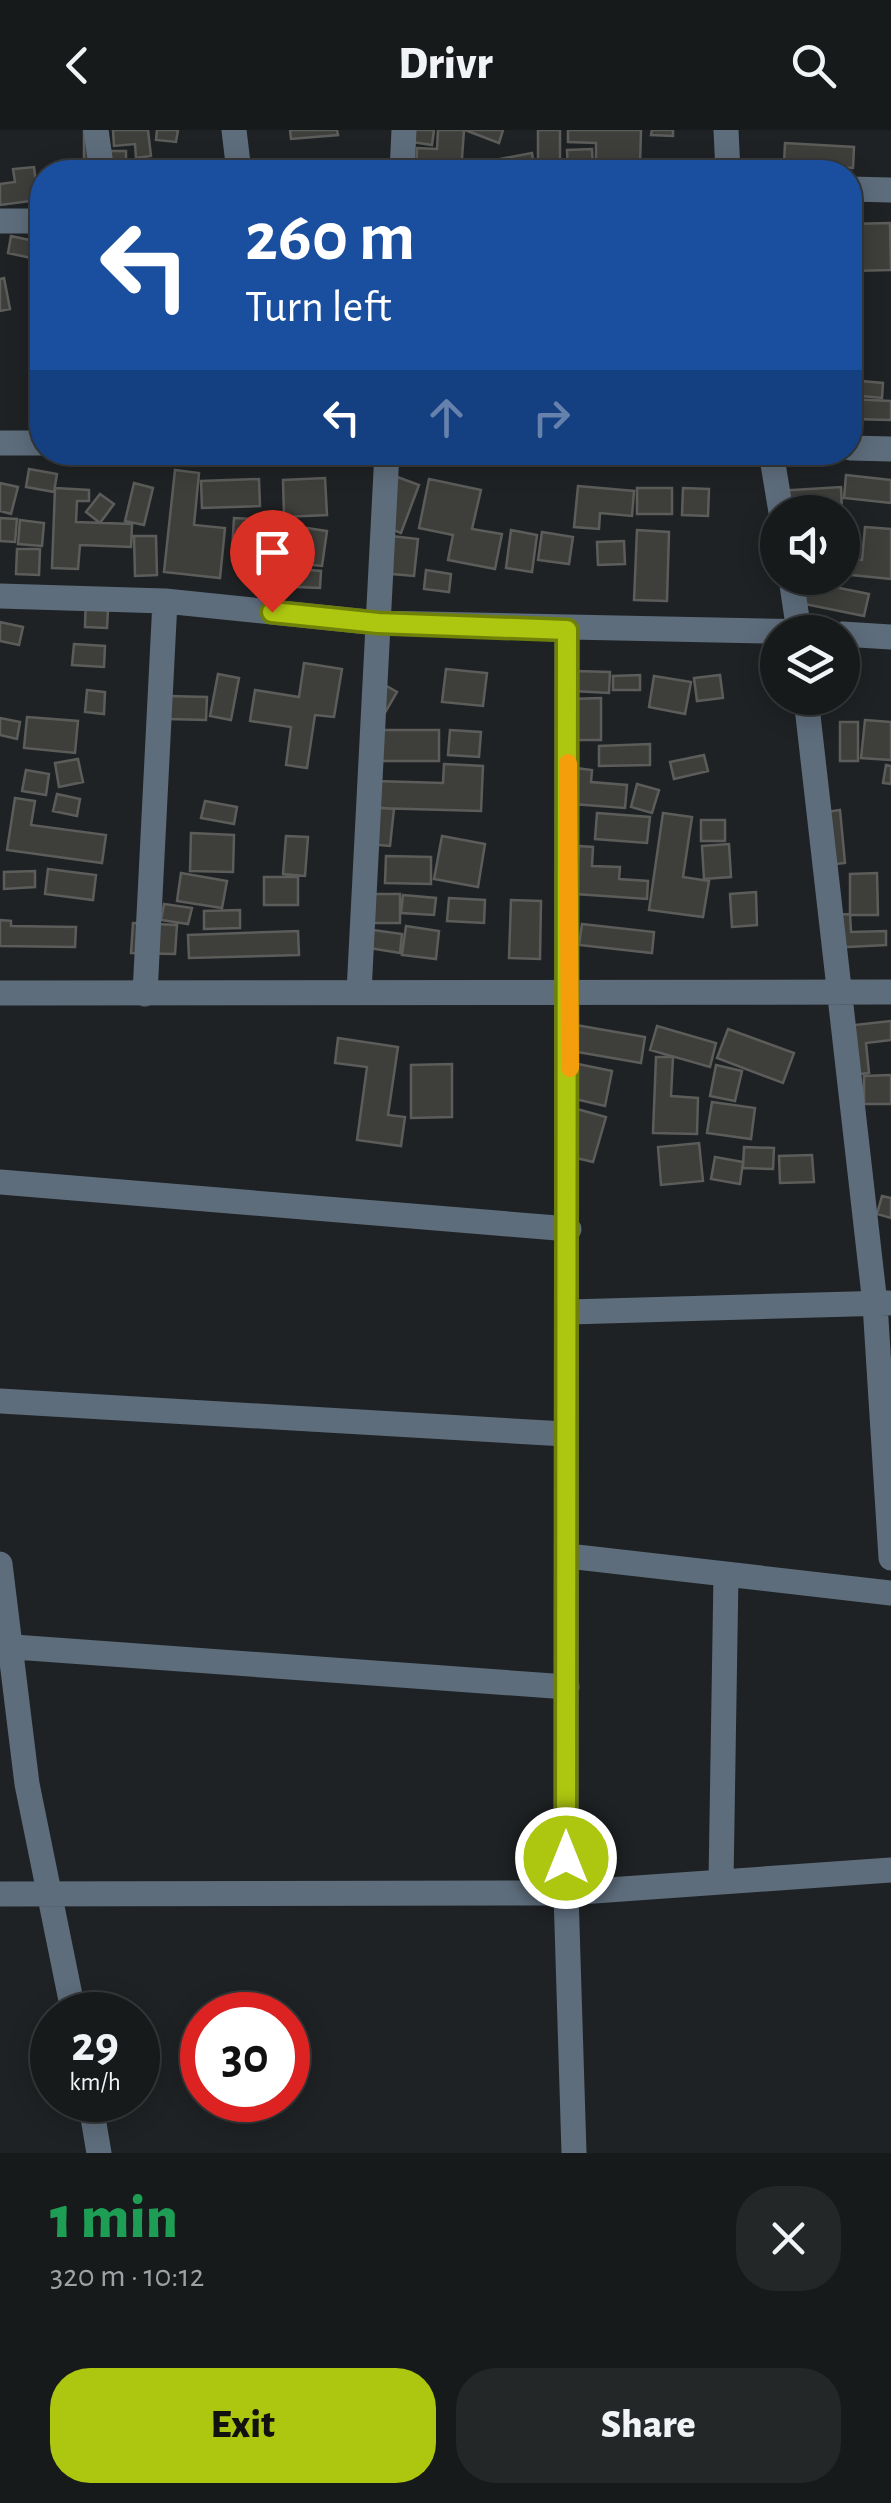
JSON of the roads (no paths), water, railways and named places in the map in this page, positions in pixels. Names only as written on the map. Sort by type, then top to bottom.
[{"type":"street","points":[[96,130],[100,160]]},
{"type":"street","points":[[234,130],[238,160]]},
{"type":"street","points":[[403,160],[404,130]]},
{"type":"street","points":[[726,130],[727,160]]},
{"type":"street","points":[[862,189],[891,190]]},
{"type":"street","points":[[0,222],[30,221]]},
{"type":"street","points":[[0,443],[30,443]]},
{"type":"street","points":[[862,448],[891,449]]},
{"type":"street","points":[[359,992],[386,465]]},
{"type":"street","points":[[773,465],[777,495]]},
{"type":"street","points":[[0,596],[165,601],[378,623],[760,632]]},
{"type":"street","points":[[145,994],[165,601]]},
{"type":"street","points":[[567,630],[570,992],[564,1434],[568,1556],[566,1893],[574,2153]]},
{"type":"street","points":[[860,635],[891,637]]},
{"type":"street","points":[[808,715],[838,991],[883,1303],[891,1558]]},
{"type":"street","points":[[0,993],[891,992]]},
{"type":"street","points":[[0,1182],[568,1229]]},
{"type":"street","points":[[568,1312],[883,1303]]},
{"type":"street","points":[[0,1401],[564,1434]]},
{"type":"street","points":[[568,1556],[891,1593]]},
{"type":"street","points":[[0,1564],[4,1647],[27,1784],[70,1992]]},
{"type":"street","points":[[721,1882],[726,1574]]},
{"type":"street","points":[[4,1647],[567,1688]]},
{"type":"street","points":[[0,1894],[566,1893],[891,1870]]},
{"type":"street","points":[[94,2122],[100,2153]]}]
